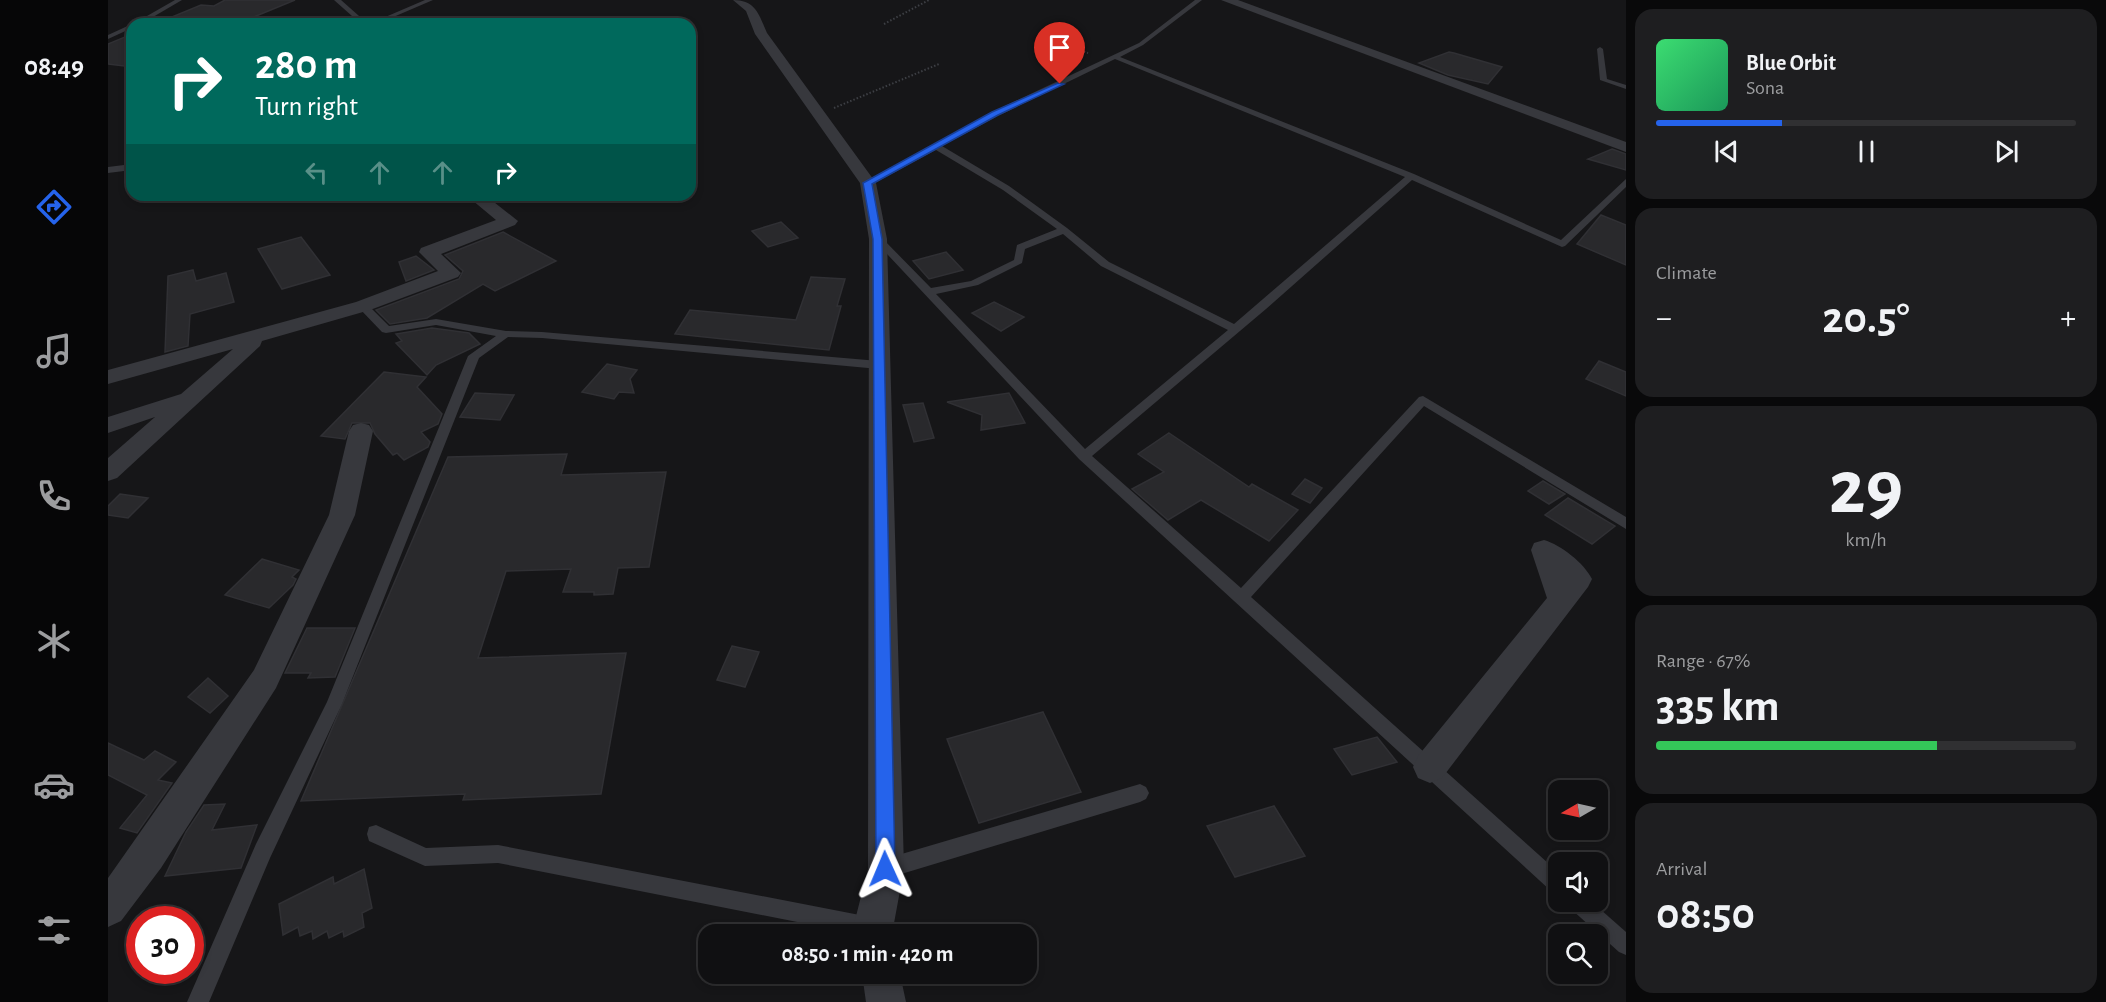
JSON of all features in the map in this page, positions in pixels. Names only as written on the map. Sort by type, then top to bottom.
[{"type":"street","points":[[739,0],[751,9],[761,34],[868,183],[878,239],[885,869],[874,924]]},
{"type":"street","points":[[1227,0],[1626,147]]},
{"type":"street","points":[[108,377],[225,347],[262,334],[363,306],[451,273],[428,252],[509,220],[482,201]]},
{"type":"street","points":[[108,472],[262,334]]},
{"type":"street","points":[[108,425],[188,399]]},
{"type":"street","points":[[108,908],[148,855],[266,679],[342,515],[361,431]]},
{"type":"street","points":[[1430,767],[1562,600]]},
{"type":"street","points":[[883,984],[886,1002]]},
{"type":"lane","points":[[147,18],[179,0]]},
{"type":"lane","points":[[337,0],[358,18]]},
{"type":"lane","points":[[386,18],[430,0]]},
{"type":"lane","points":[[868,183],[995,114],[1112,59],[1162,30],[1199,0]]},
{"type":"lane","points":[[108,37],[126,29]]},
{"type":"lane","points":[[1600,49],[1604,80],[1626,87]]},
{"type":"lane","points":[[1112,59],[1411,176],[1563,244],[1626,182]]},
{"type":"lane","points":[[937,147],[1006,188],[1064,230],[1105,264],[1235,330]]},
{"type":"lane","points":[[108,170],[126,168]]},
{"type":"lane","points":[[1084,456],[1235,330],[1411,176]]},
{"type":"lane","points":[[928,292],[974,283],[1019,261],[1020,247],[1064,230]]},
{"type":"lane","points":[[878,239],[1084,456],[1548,875]]},
{"type":"lane","points":[[363,306],[386,330],[436,322],[506,334],[542,335],[879,365]]},
{"type":"lane","points":[[198,1002],[263,851],[334,704],[474,356],[506,334]]},
{"type":"lane","points":[[1242,597],[1423,400],[1626,524]]},
{"type":"lane","points":[[885,869],[1140,793]]},
{"type":"lane","points":[[376,834],[425,857],[498,854],[839,924]]},
{"type":"lane","points":[[1589,912],[1626,945]]},
{"type":"path","points":[[884,24],[929,0]]},
{"type":"path","points":[[1047,35],[1052,42],[1112,59]]},
{"type":"path","points":[[819,113],[939,64]]},
{"type":"building","points":[[225,0],[295,0],[251,18],[170,18],[201,5],[214,6]]},
{"type":"building","points":[[126,36],[126,66],[108,64],[108,44]]},
{"type":"building","points":[[1449,52],[1502,67],[1488,84],[1448,75],[1419,63]]},
{"type":"building","points":[[1612,149],[1626,154],[1626,170],[1588,159]]},
{"type":"building","points":[[1601,215],[1626,225],[1626,265],[1577,244]]},
{"type":"building","points":[[781,222],[798,238],[768,247],[752,231]]},
{"type":"building","points":[[503,232],[556,261],[495,291],[483,284],[427,318],[390,324],[376,310],[459,279],[463,271],[445,255]]},
{"type":"building","points":[[301,237],[330,275],[282,289],[258,249]]},
{"type":"building","points":[[946,252],[963,270],[929,279],[913,261]]},
{"type":"building","points":[[416,256],[434,270],[406,281],[399,262]]},
{"type":"building","points":[[193,270],[196,281],[226,273],[234,302],[190,314],[188,346],[165,352],[168,276]]},
{"type":"building","points":[[811,277],[845,279],[837,306],[841,306],[829,350],[675,334],[690,310],[796,320]]},
{"type":"building","points":[[994,302],[1024,317],[1001,331],[972,313]]},
{"type":"building","points":[[432,328],[469,333],[480,344],[436,365],[427,375],[396,343],[402,341],[396,334]]},
{"type":"building","points":[[1599,361],[1626,372],[1626,396],[1586,379]]},
{"type":"building","points":[[607,364],[637,370],[630,379],[634,393],[619,392],[614,399],[582,392]]},
{"type":"building","points":[[384,372],[426,377],[417,387],[442,414],[438,424],[421,432],[430,442],[428,447],[404,460],[397,453],[393,455],[375,434],[370,423],[352,423],[345,439],[321,436]]},
{"type":"building","points":[[475,393],[514,395],[500,420],[460,417]]},
{"type":"building","points":[[1009,393],[1025,423],[981,430],[982,415],[947,402]]},
{"type":"building","points":[[923,403],[934,438],[914,442],[903,405]]},
{"type":"building","points":[[1169,433],[1249,487],[1252,484],[1298,510],[1269,541],[1201,500],[1168,520],[1132,489],[1164,472],[1138,454]]},
{"type":"building","points":[[567,454],[561,475],[666,472],[649,567],[618,568],[613,594],[594,595],[594,592],[563,592],[571,569],[506,571],[478,658],[626,653],[601,794],[463,800],[465,794],[301,801],[448,457]]},
{"type":"building","points":[[1305,479],[1322,488],[1310,503],[1292,494]]},
{"type":"building","points":[[1543,481],[1565,494],[1549,504],[1528,491]]},
{"type":"building","points":[[120,494],[148,498],[128,518],[108,515],[108,506]]},
{"type":"building","points":[[1568,498],[1615,526],[1592,544],[1545,515]]},
{"type":"building","points":[[262,559],[299,570],[292,577],[296,579],[293,585],[269,608],[225,595]]},
{"type":"building","points":[[307,628],[355,628],[335,677],[308,678],[311,673],[285,673]]},
{"type":"building","points":[[732,646],[759,652],[745,687],[717,680]]},
{"type":"building","points":[[208,678],[228,696],[210,713],[188,697]]},
{"type":"building","points":[[1043,712],[1081,792],[979,823],[947,739]]},
{"type":"building","points":[[1377,737],[1397,762],[1352,775],[1334,749]]},
{"type":"building","points":[[108,743],[144,760],[155,751],[176,762],[158,780],[172,783],[137,833],[120,828],[147,795],[108,775]]},
{"type":"building","points":[[225,804],[212,830],[257,825],[241,868],[165,876],[186,832],[204,805]]},
{"type":"building","points":[[1274,806],[1305,856],[1235,877],[1207,826]]},
{"type":"building","points":[[364,869],[372,908],[362,913],[364,927],[344,937],[343,931],[329,938],[327,931],[313,939],[312,931],[300,936],[298,927],[283,935],[279,904],[333,877],[334,884]]},
{"type":"route","points":[[885,869],[878,443],[878,239],[868,183],[995,114],[1060,84]]}]
